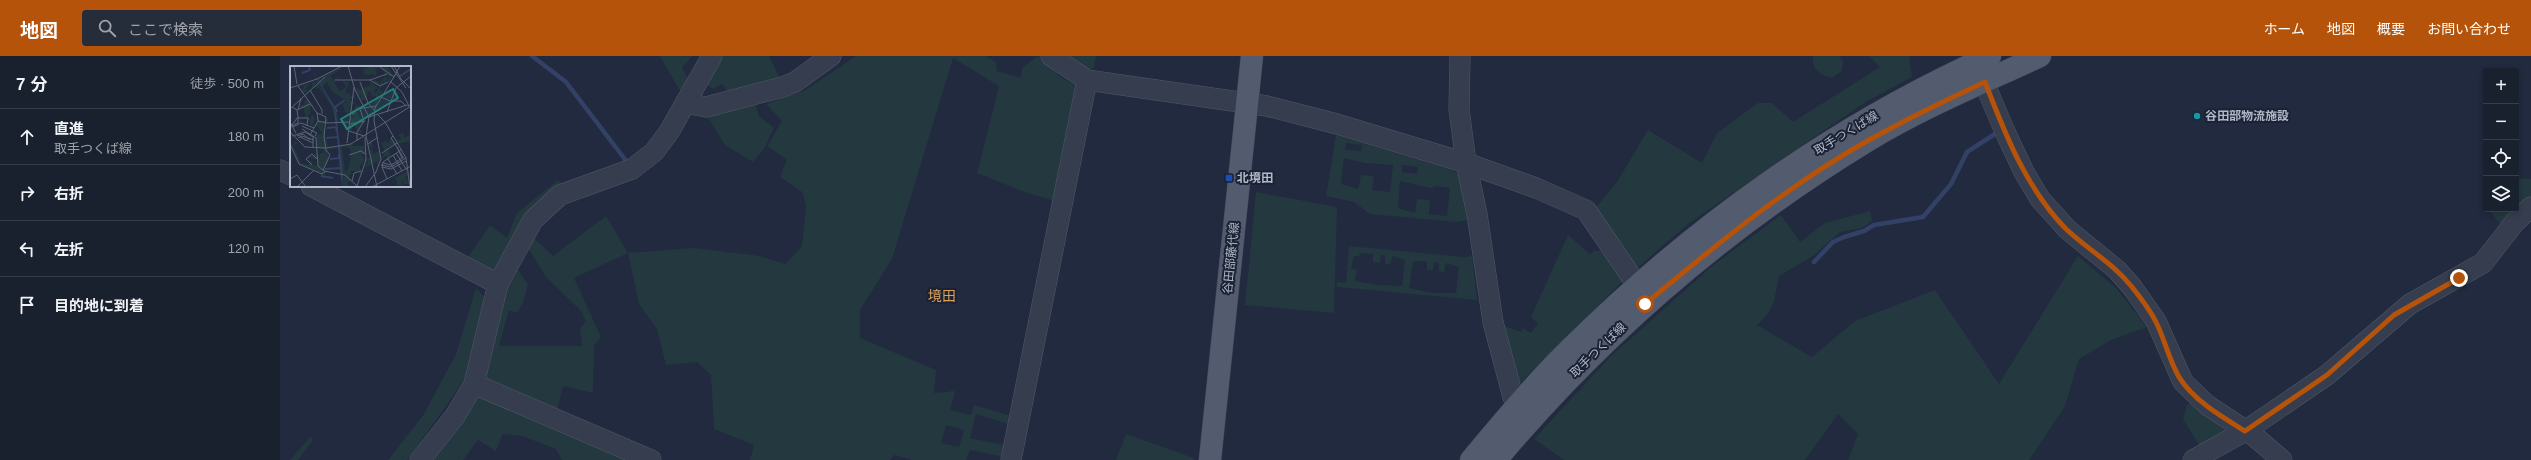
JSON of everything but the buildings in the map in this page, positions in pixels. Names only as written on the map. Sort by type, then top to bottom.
[{"type":"main road","name":"谷田部藤代線","points":[[1210,460],[1252,56]]},
{"type":"main road","name":"取手つくば線","points":[[1496,460],[1531,418],[1584,363],[1645,304],[1719,242],[1794,188],[1868,140],[2040,56]]},
{"type":"main road","name":"取手つくば線","points":[[1471,460],[1518,405],[1571,348],[1637,286],[1704,229],[1782,173],[1858,125],[1983,59]]},
{"type":"street","points":[[420,460],[454,416],[474,384],[498,284],[533,220],[560,195],[632,169],[654,152],[669,132],[712,56]]},
{"type":"street","points":[[685,103],[706,107],[783,87],[795,82],[831,56]]},
{"type":"street","points":[[1051,56],[1087,80],[1247,102],[1337,124],[1466,163],[1536,188],[1586,210],[1637,286]]},
{"type":"street","points":[[1460,56],[1459,109],[1466,163],[1477,214],[1493,322],[1513,397],[1518,405]]},
{"type":"street","points":[[1983,59],[1985,82],[2006,134],[2024,172],[2040,199],[2067,229],[2117,270],[2132,287],[2156,321],[2183,382],[2207,405],[2245,431],[2282,460]]},
{"type":"street","points":[[1011,460],[1087,80]]},
{"type":"street","points":[[280,170],[290,175]]},
{"type":"street","points":[[313,187],[498,284]]},
{"type":"street","points":[[2193,460],[2245,431],[2327,375],[2410,304],[2482,263],[2515,222],[2531,207]]},
{"type":"street","points":[[474,384],[651,460]]},
{"type":"green space","points":[[660,56],[692,56],[682,68],[691,84],[683,96]]},
{"type":"green space","points":[[720,56],[769,56],[780,78],[729,93],[722,84],[713,89],[704,83]]},
{"type":"green space","points":[[856,56],[986,56],[996,62],[997,71],[1021,78],[1022,68],[1038,56],[1059,76],[1079,88],[1055,201],[1024,192],[977,173],[999,86],[953,58],[892,259],[860,310],[860,338],[936,370],[934,393],[955,391],[950,410],[971,415],[974,405],[1011,416],[1004,457],[970,450],[966,460],[913,460],[894,455],[890,460],[750,460],[754,445],[714,429],[711,375],[697,362],[666,365],[657,329],[639,304],[628,253],[694,248],[760,256],[785,264],[802,246],[806,205],[802,192],[780,177],[787,160],[767,146],[782,121],[766,104],[804,91]],"holes":[[[976,414],[1009,424],[1003,445],[970,438]],[[946,425],[964,430],[959,447],[941,443]]]},
{"type":"green space","points":[[1062,56],[1096,56],[1094,68],[1089,70]]},
{"type":"green space","points":[[1813,56],[1840,56],[1843,62],[1842,71],[1832,78],[1820,73],[1813,64]]},
{"type":"green space","points":[[1869,56],[1909,56],[1912,77],[1864,103],[1688,224],[1635,270],[1594,210],[1617,182],[1648,130],[1702,163],[1717,133],[1758,103],[1772,103],[1793,122],[1880,67]]},
{"type":"green space","points":[[754,101],[759,116],[774,128],[764,149],[753,162],[725,145],[707,116]]},
{"type":"green space","points":[[1336,135],[1451,170],[1458,174],[1468,220],[1456,222],[1370,214],[1354,202],[1326,196]],"holes":[[[1346,143],[1362,145],[1361,151],[1345,150]],[[1344,158],[1365,163],[1393,165],[1390,192],[1372,190],[1374,176],[1361,175],[1358,189],[1341,184]],[[1402,165],[1418,167],[1417,174],[1402,172]],[[1400,181],[1431,188],[1436,186],[1450,188],[1447,216],[1429,214],[1430,200],[1417,199],[1415,213],[1398,208]]]},
{"type":"green space","points":[[2519,178],[2531,179],[2531,201],[2504,228],[2491,212],[2519,212]]},
{"type":"green space","points":[[558,180],[566,187],[495,272],[465,262],[490,225],[507,238],[517,213]]},
{"type":"green space","points":[[1256,192],[1337,207],[1334,313],[1245,305]]},
{"type":"green space","points":[[1870,211],[1872,221],[1862,228],[1840,232],[1813,256],[1779,276],[1771,309],[1757,325],[1812,357],[1855,321],[1935,290],[1999,384],[2078,256],[2116,288],[2147,327],[2111,340],[2079,359],[2065,406],[2029,460],[1848,460],[1858,434],[1838,414],[1805,460],[1564,460],[1534,439],[1610,357],[1712,266],[1781,215],[1800,242],[1825,223]]},
{"type":"green space","points":[[606,216],[628,253],[574,278],[601,337],[594,346],[593,393],[563,386],[557,411],[481,380],[489,346],[515,265],[528,285],[523,303],[517,313],[509,310],[499,346],[582,346],[580,329],[586,321],[581,311],[546,277],[528,248],[531,235],[553,256]]},
{"type":"green space","points":[[1568,235],[1590,254],[1594,251],[1603,251],[1625,279],[1517,386],[1499,324],[1521,332],[1523,328],[1531,333],[1538,323],[1531,317]]},
{"type":"green space","points":[[1349,246],[1464,257],[1472,256],[1477,300],[1337,287],[1337,282],[1346,283]],"holes":[[[1360,253],[1373,254],[1373,262],[1380,263],[1381,255],[1385,255],[1385,264],[1391,264],[1392,256],[1405,260],[1402,286],[1379,285],[1355,281],[1357,270],[1351,269],[1354,256],[1359,256]],[[1413,261],[1427,261],[1427,270],[1433,270],[1434,262],[1439,263],[1439,271],[1444,272],[1446,263],[1459,267],[1456,293],[1432,293],[1409,288]]]},
{"type":"green space","points":[[476,288],[487,300],[470,370],[447,405],[407,460],[388,460],[424,414],[456,354]]},
{"type":"green space","points":[[474,394],[637,460],[562,460],[556,449],[522,436],[503,434],[496,451],[478,440],[463,460],[429,460]]},
{"type":"green space","points":[[2191,403],[2227,432],[2199,445],[2183,419],[2187,405]]},
{"type":"green space","points":[[1126,434],[1194,458],[1194,460],[1116,460]]},
{"type":"green space","points":[[310,437],[313,440],[298,460],[290,460]]},
{"type":"waterway","points":[[532,56],[566,82],[627,162]]},
{"type":"waterway","points":[[1814,262],[1833,242],[1844,237],[1864,231],[1874,225],[1923,217],[1951,184],[1967,152],[1995,134]]},
{"type":"place","name":"谷田部物流施設","points":[[2197,116]]},
{"type":"place","name":"北境田","points":[[1229,178]]},
{"type":"district","name":"境田","points":[[942,296]]},
{"type":"route","points":[[1645,304],[1719,242],[1794,188],[1868,140],[1985,82],[2006,134],[2024,172],[2040,199],[2067,229],[2117,270],[2132,287],[2156,321],[2165,346],[2179,376],[2190,390],[2207,405],[2245,431],[2327,375],[2394,315],[2410,304],[2459,278]]}]
